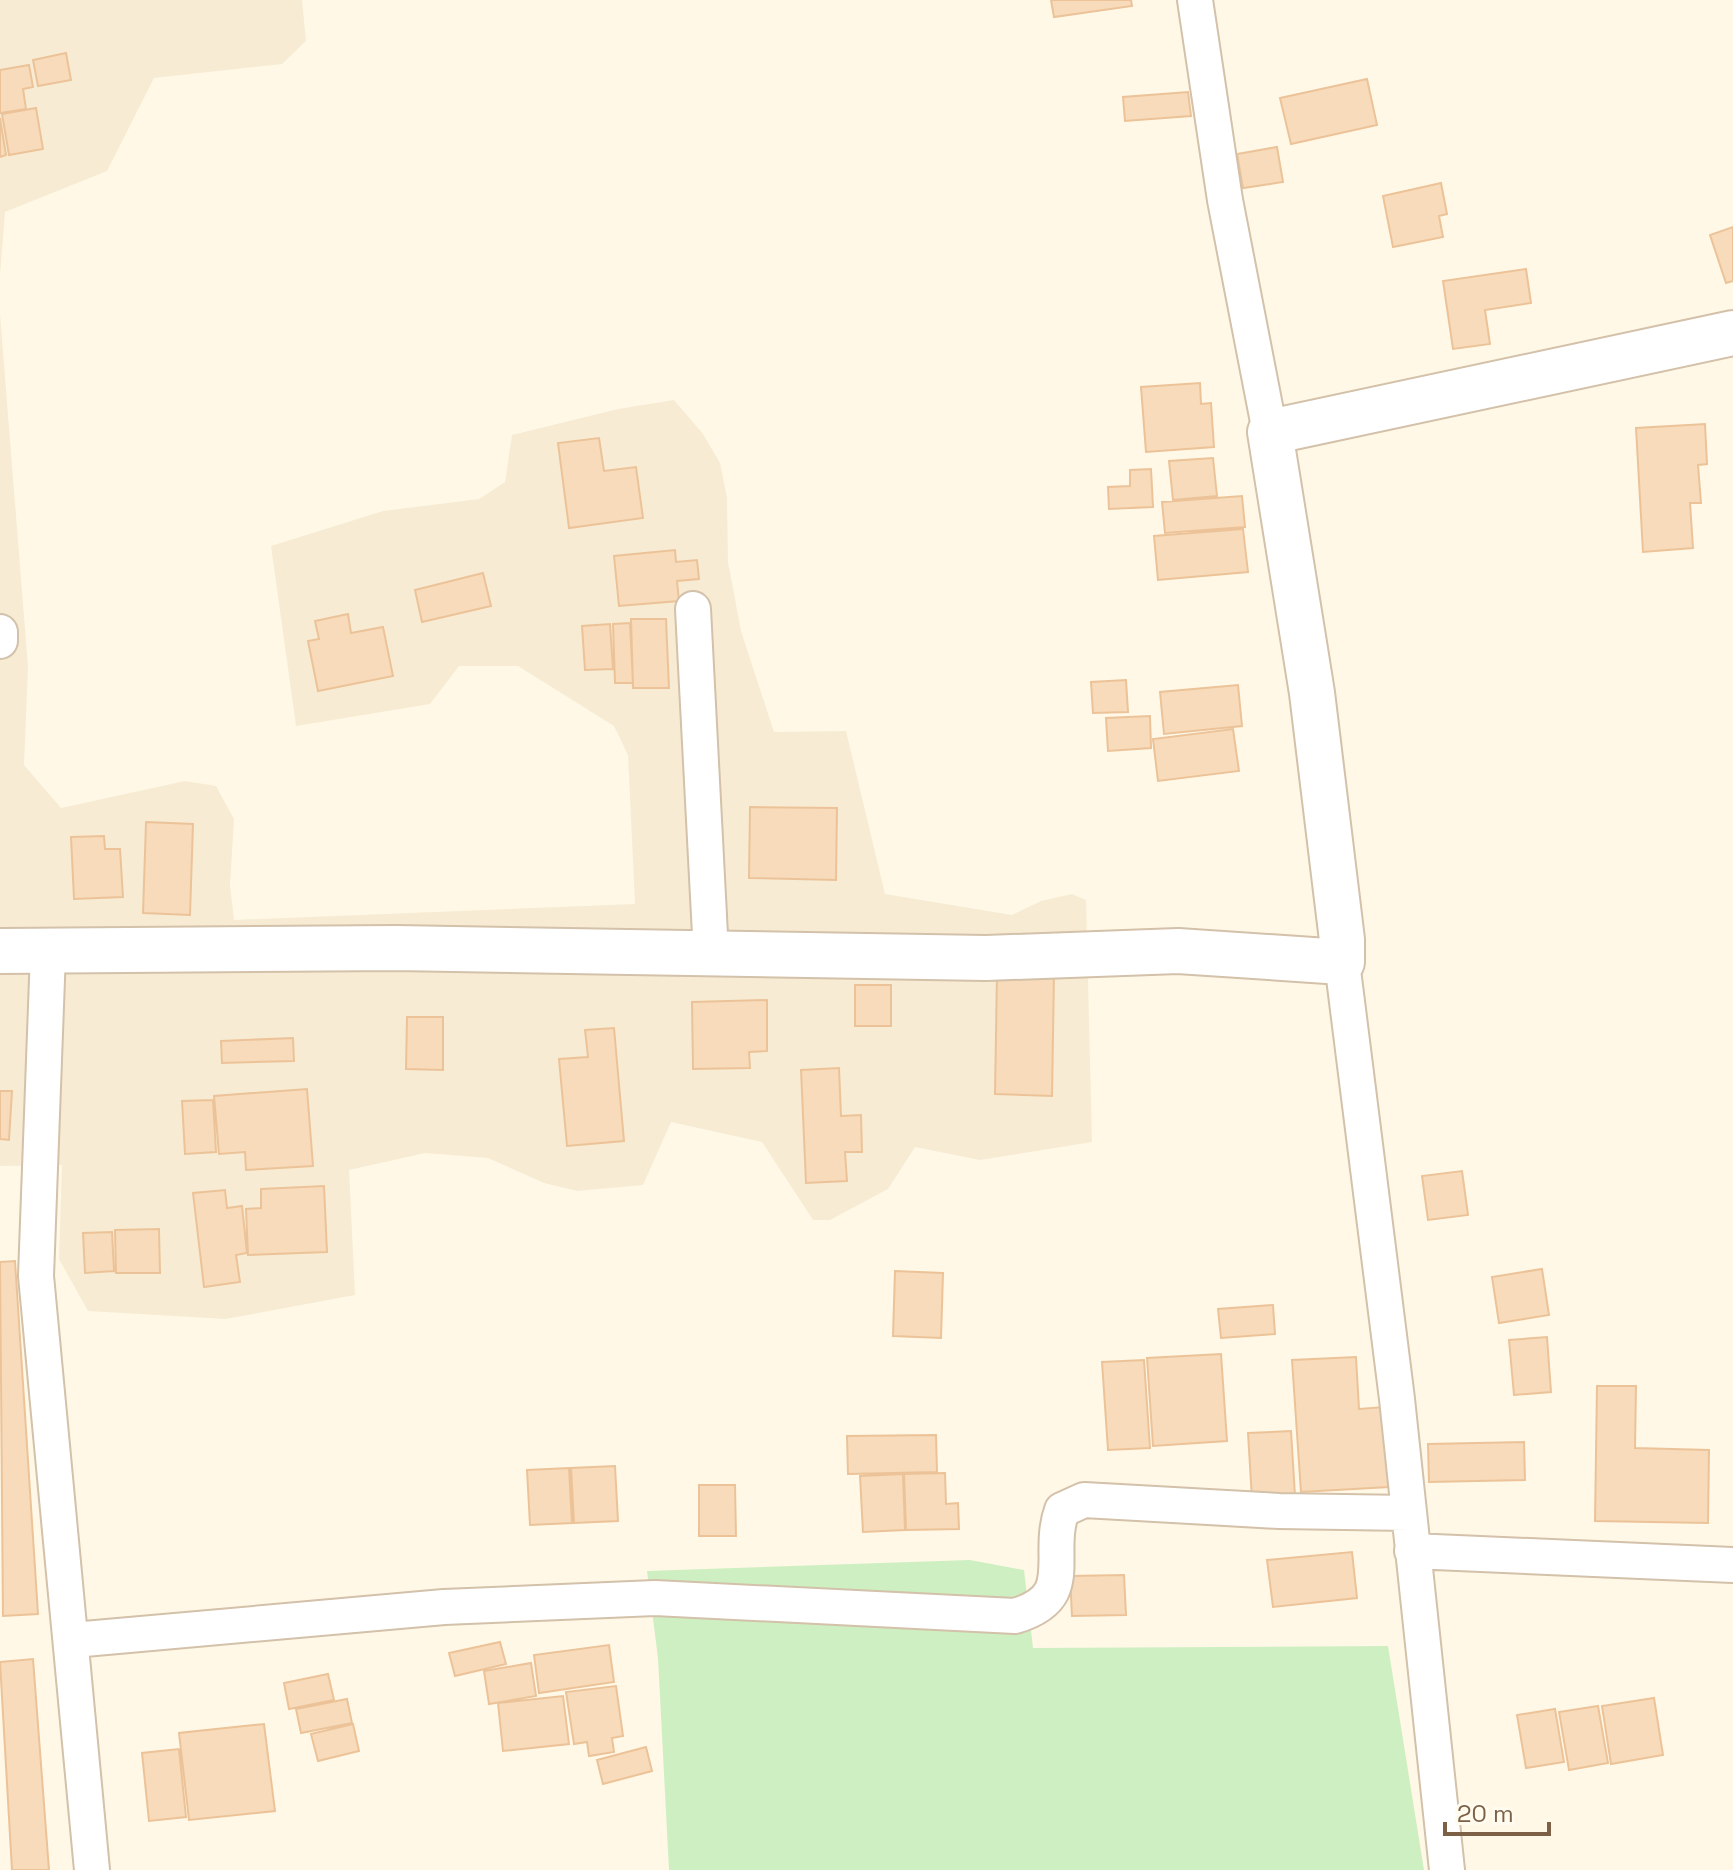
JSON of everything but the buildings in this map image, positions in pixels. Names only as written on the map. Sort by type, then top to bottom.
[{"type":"street","points":[[1195,0],[1225,200],[1270,432],[1312,693],[1447,1870]]},
{"type":"street","points":[[1270,432],[1733,333]]},
{"type":"street","points":[[693,609],[711,954]]},
{"type":"street","points":[[0,632],[0,641]]},
{"type":"street","points":[[0,951],[396,948],[986,958],[1178,951],[1342,962]]},
{"type":"street","points":[[48,952],[36,1276],[73,1640],[92,1870]]},
{"type":"street","points":[[73,1640],[444,1607],[655,1598],[1015,1616],[1040,1608],[1050,1599],[1062,1510],[1084,1500],[1279,1511],[1408,1513]]},
{"type":"street","points":[[1412,1551],[1733,1565]]},
{"type":"shaded area","points":[[0,0],[302,0],[306,41],[282,64],[154,78],[107,171],[5,212],[0,275]]},
{"type":"shaded area","points":[[0,314],[28,667],[24,765],[61,808],[185,781],[216,786],[234,819],[230,885],[234,920],[635,904],[628,755],[614,726],[518,666],[459,666],[430,704],[296,726],[271,546],[383,511],[479,499],[505,482],[512,435],[618,409],[674,400],[703,434],[720,463],[727,498],[728,562],[741,631],[774,732],[846,731],[885,894],[1012,915],[1041,901],[1072,894],[1086,900],[1092,1142],[980,1160],[915,1147],[888,1189],[830,1220],[813,1220],[762,1142],[671,1122],[643,1185],[577,1191],[544,1183],[488,1158],[425,1153],[349,1170],[355,1295],[226,1319],[88,1311],[59,1259],[62,1165],[0,1166]]},
{"type":"green space","points":[[970,1560],[1024,1570],[1033,1648],[1388,1646],[1424,1870],[669,1870],[658,1658],[647,1571]]}]
